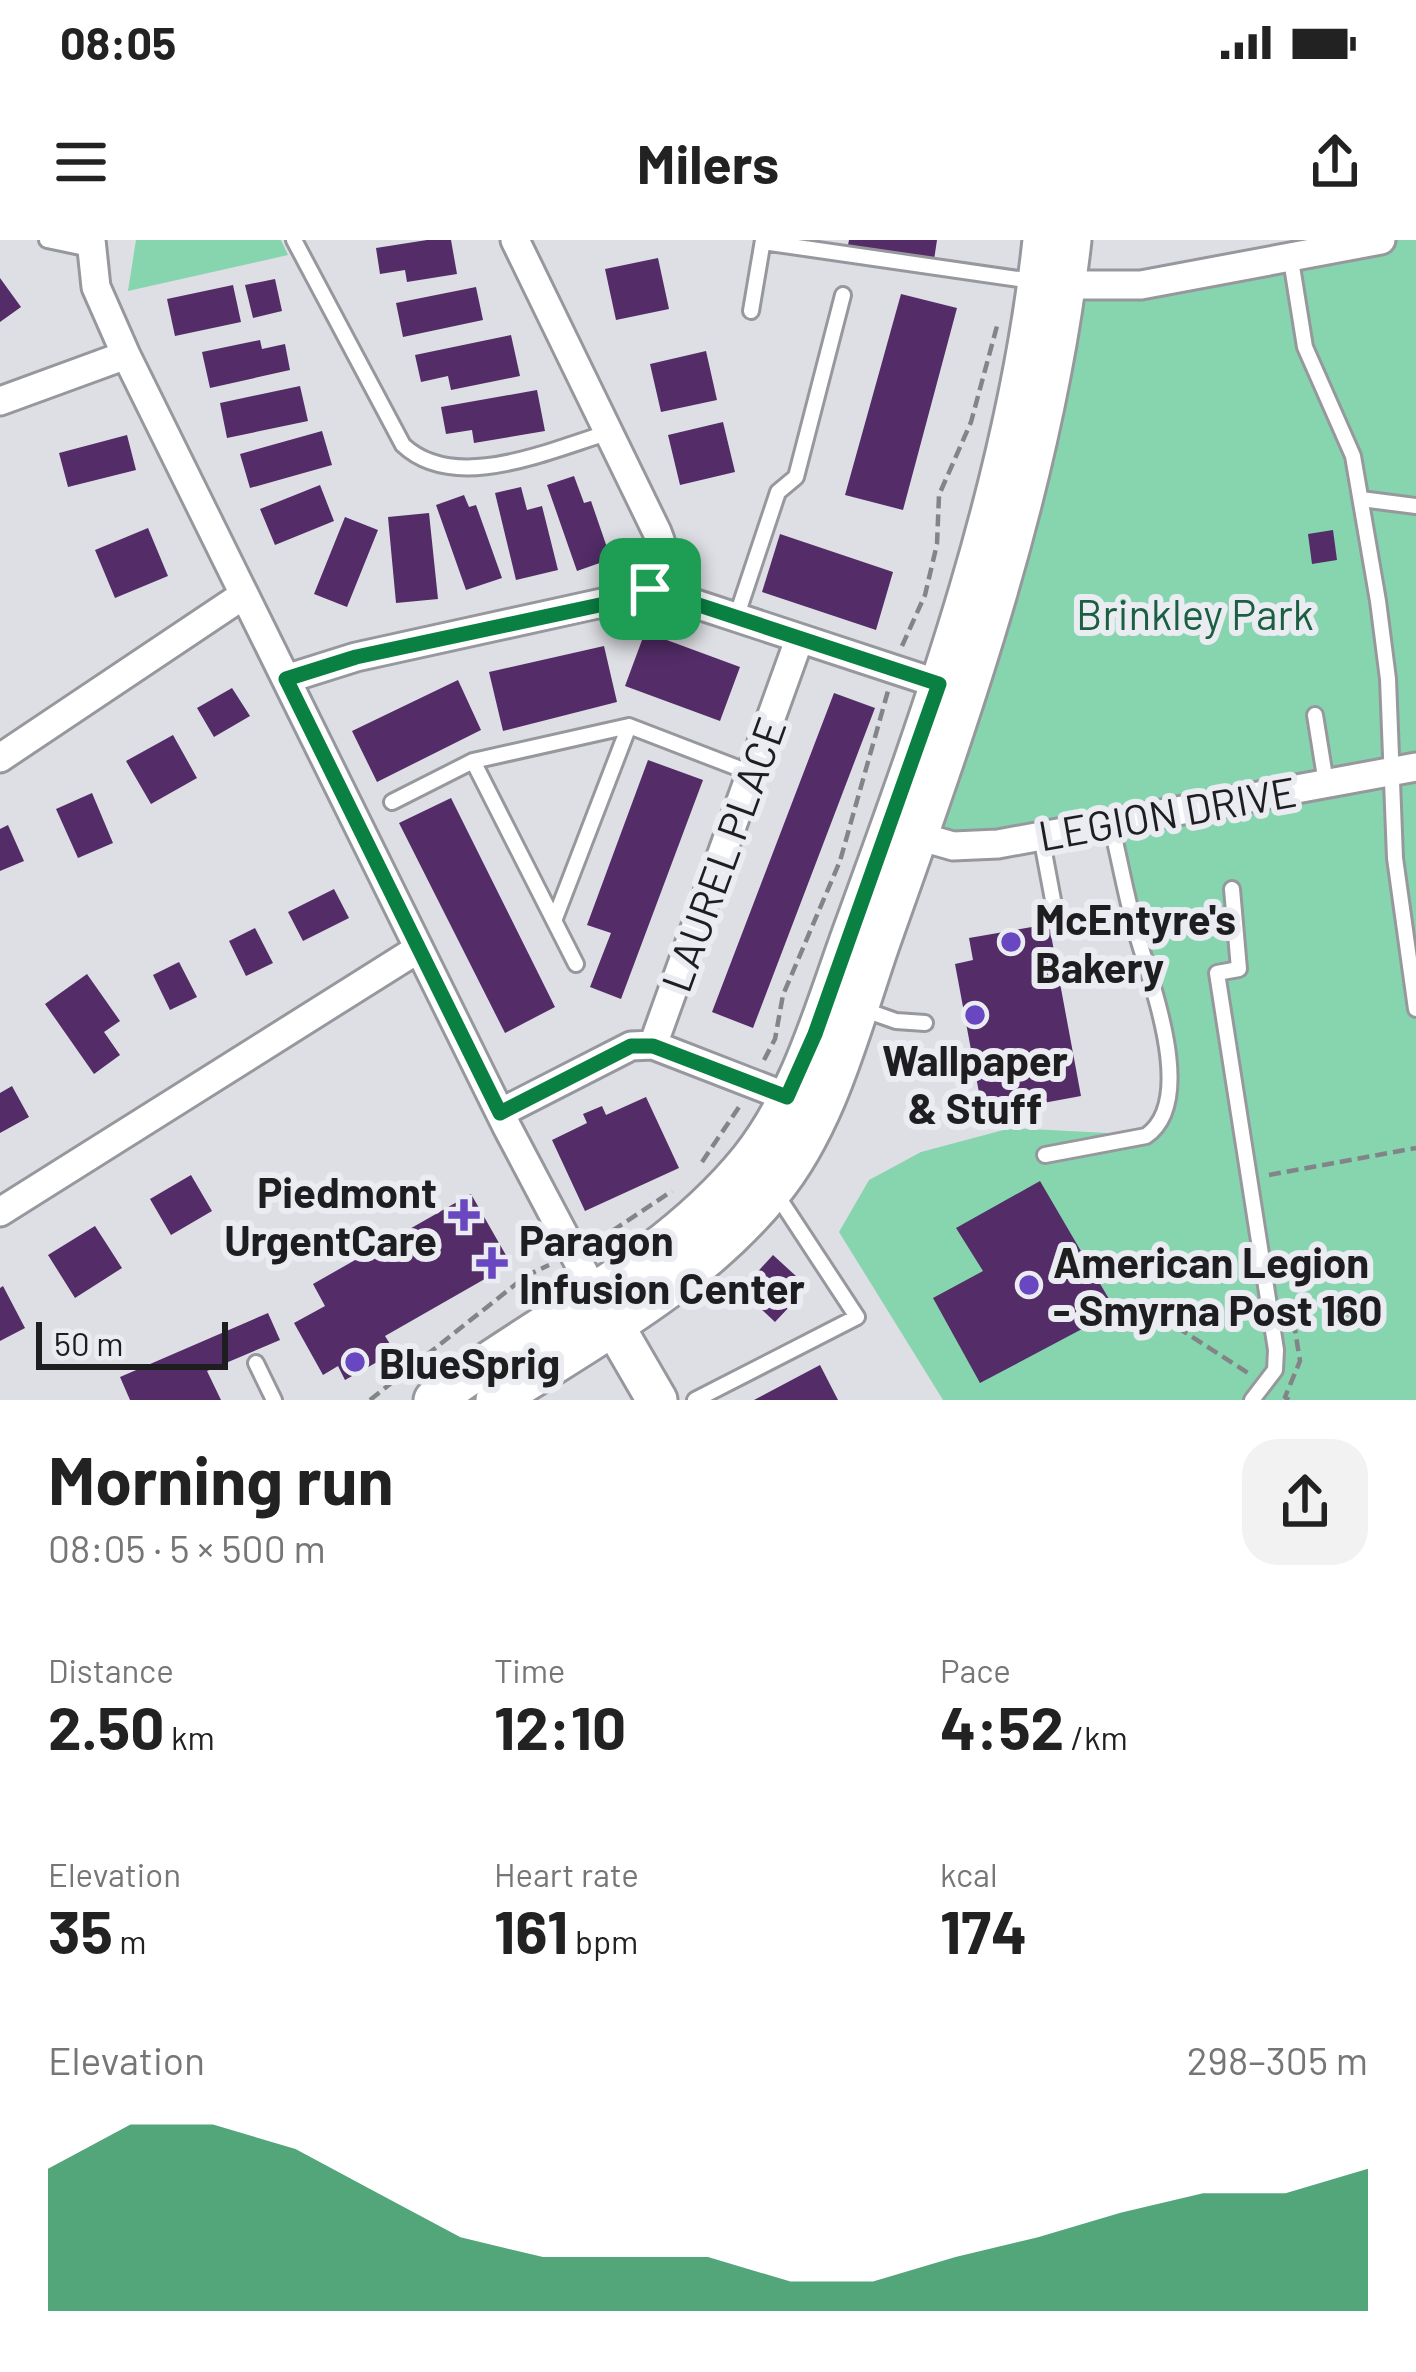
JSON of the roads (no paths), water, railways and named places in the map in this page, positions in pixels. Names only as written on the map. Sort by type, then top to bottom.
[{"type":"main road","points":[[434,1400],[604,1306],[698,1265],[773,1190],[817,1113],[918,836],[999,585],[1043,240]]},
{"type":"main road","points":[[496,1400],[604,1306],[718,1196],[752,1157],[787,1097],[852,934],[939,684],[1000,471],[1038,282],[1071,240]]},
{"type":"main road","points":[[604,1306],[655,1399]]},
{"type":"street","points":[[286,679],[356,657],[609,603],[650,589],[666,565],[663,548],[610,432],[515,240]]},
{"type":"street","points":[[1038,282],[1141,285],[1291,260],[1369,241]]},
{"type":"street","points":[[90,245],[96,287],[242,596],[500,1113],[604,1306]]},
{"type":"street","points":[[0,401],[126,355]]},
{"type":"street","points":[[650,589],[939,684]]},
{"type":"street","points":[[0,758],[242,596]]},
{"type":"street","name":"LAUREL PLACE","points":[[500,1113],[631,1046],[653,1046],[799,640]]},
{"type":"street","name":"LEGION DRIVE","points":[[918,836],[953,846],[1041,836],[1404,769]]},
{"type":"street","points":[[0,1213],[418,949]]},
{"type":"street","points":[[653,1046],[787,1097]]},
{"type":"lane","points":[[47,240],[90,245]]},
{"type":"lane","points":[[293,240],[403,445],[419,460],[442,468],[489,464],[610,432]]},
{"type":"lane","points":[[751,311],[763,241],[1038,282]]},
{"type":"lane","points":[[1291,260],[1304,347],[1353,456],[1386,653],[1404,769],[1395,858],[1416,1009]]},
{"type":"lane","points":[[736,618],[778,492],[796,476],[842,295]]},
{"type":"lane","points":[[1360,499],[1416,506]]},
{"type":"lane","points":[[1316,715],[1327,783]]},
{"type":"lane","points":[[392,802],[473,761],[629,726],[751,773]]},
{"type":"lane","points":[[554,921],[629,726]]},
{"type":"lane","points":[[473,761],[576,964]]},
{"type":"lane","points":[[1045,1155],[1146,1136],[1155,1130],[1163,1108],[1168,1048],[1164,1020],[1134,926],[1112,824]]},
{"type":"lane","points":[[1041,836],[1053,900]]},
{"type":"lane","points":[[1232,889],[1239,969],[1217,973],[1276,1350],[1275,1370],[1252,1400]]},
{"type":"lane","points":[[857,1007],[896,1021],[925,1023]]},
{"type":"lane","points":[[695,1400],[857,1317],[773,1190]]},
{"type":"lane","points":[[256,1363],[274,1400]]},
{"type":"place","name":"McEntyre's Bakery","points":[[1011,942]]},
{"type":"place","name":"Wallpaper & Stuff","points":[[975,1015]]},
{"type":"place","name":"Piedmont UrgentCare","points":[[464,1215]]},
{"type":"place","name":"Paragon Infusion Center","points":[[492,1263]]},
{"type":"place","name":"American Legion - Smyrna Post 160","points":[[1029,1285]]},
{"type":"place","name":"BlueSprig","points":[[355,1362]]},
{"type":"park label","name":"Brinkley Park","points":[[1195,613]]}]
